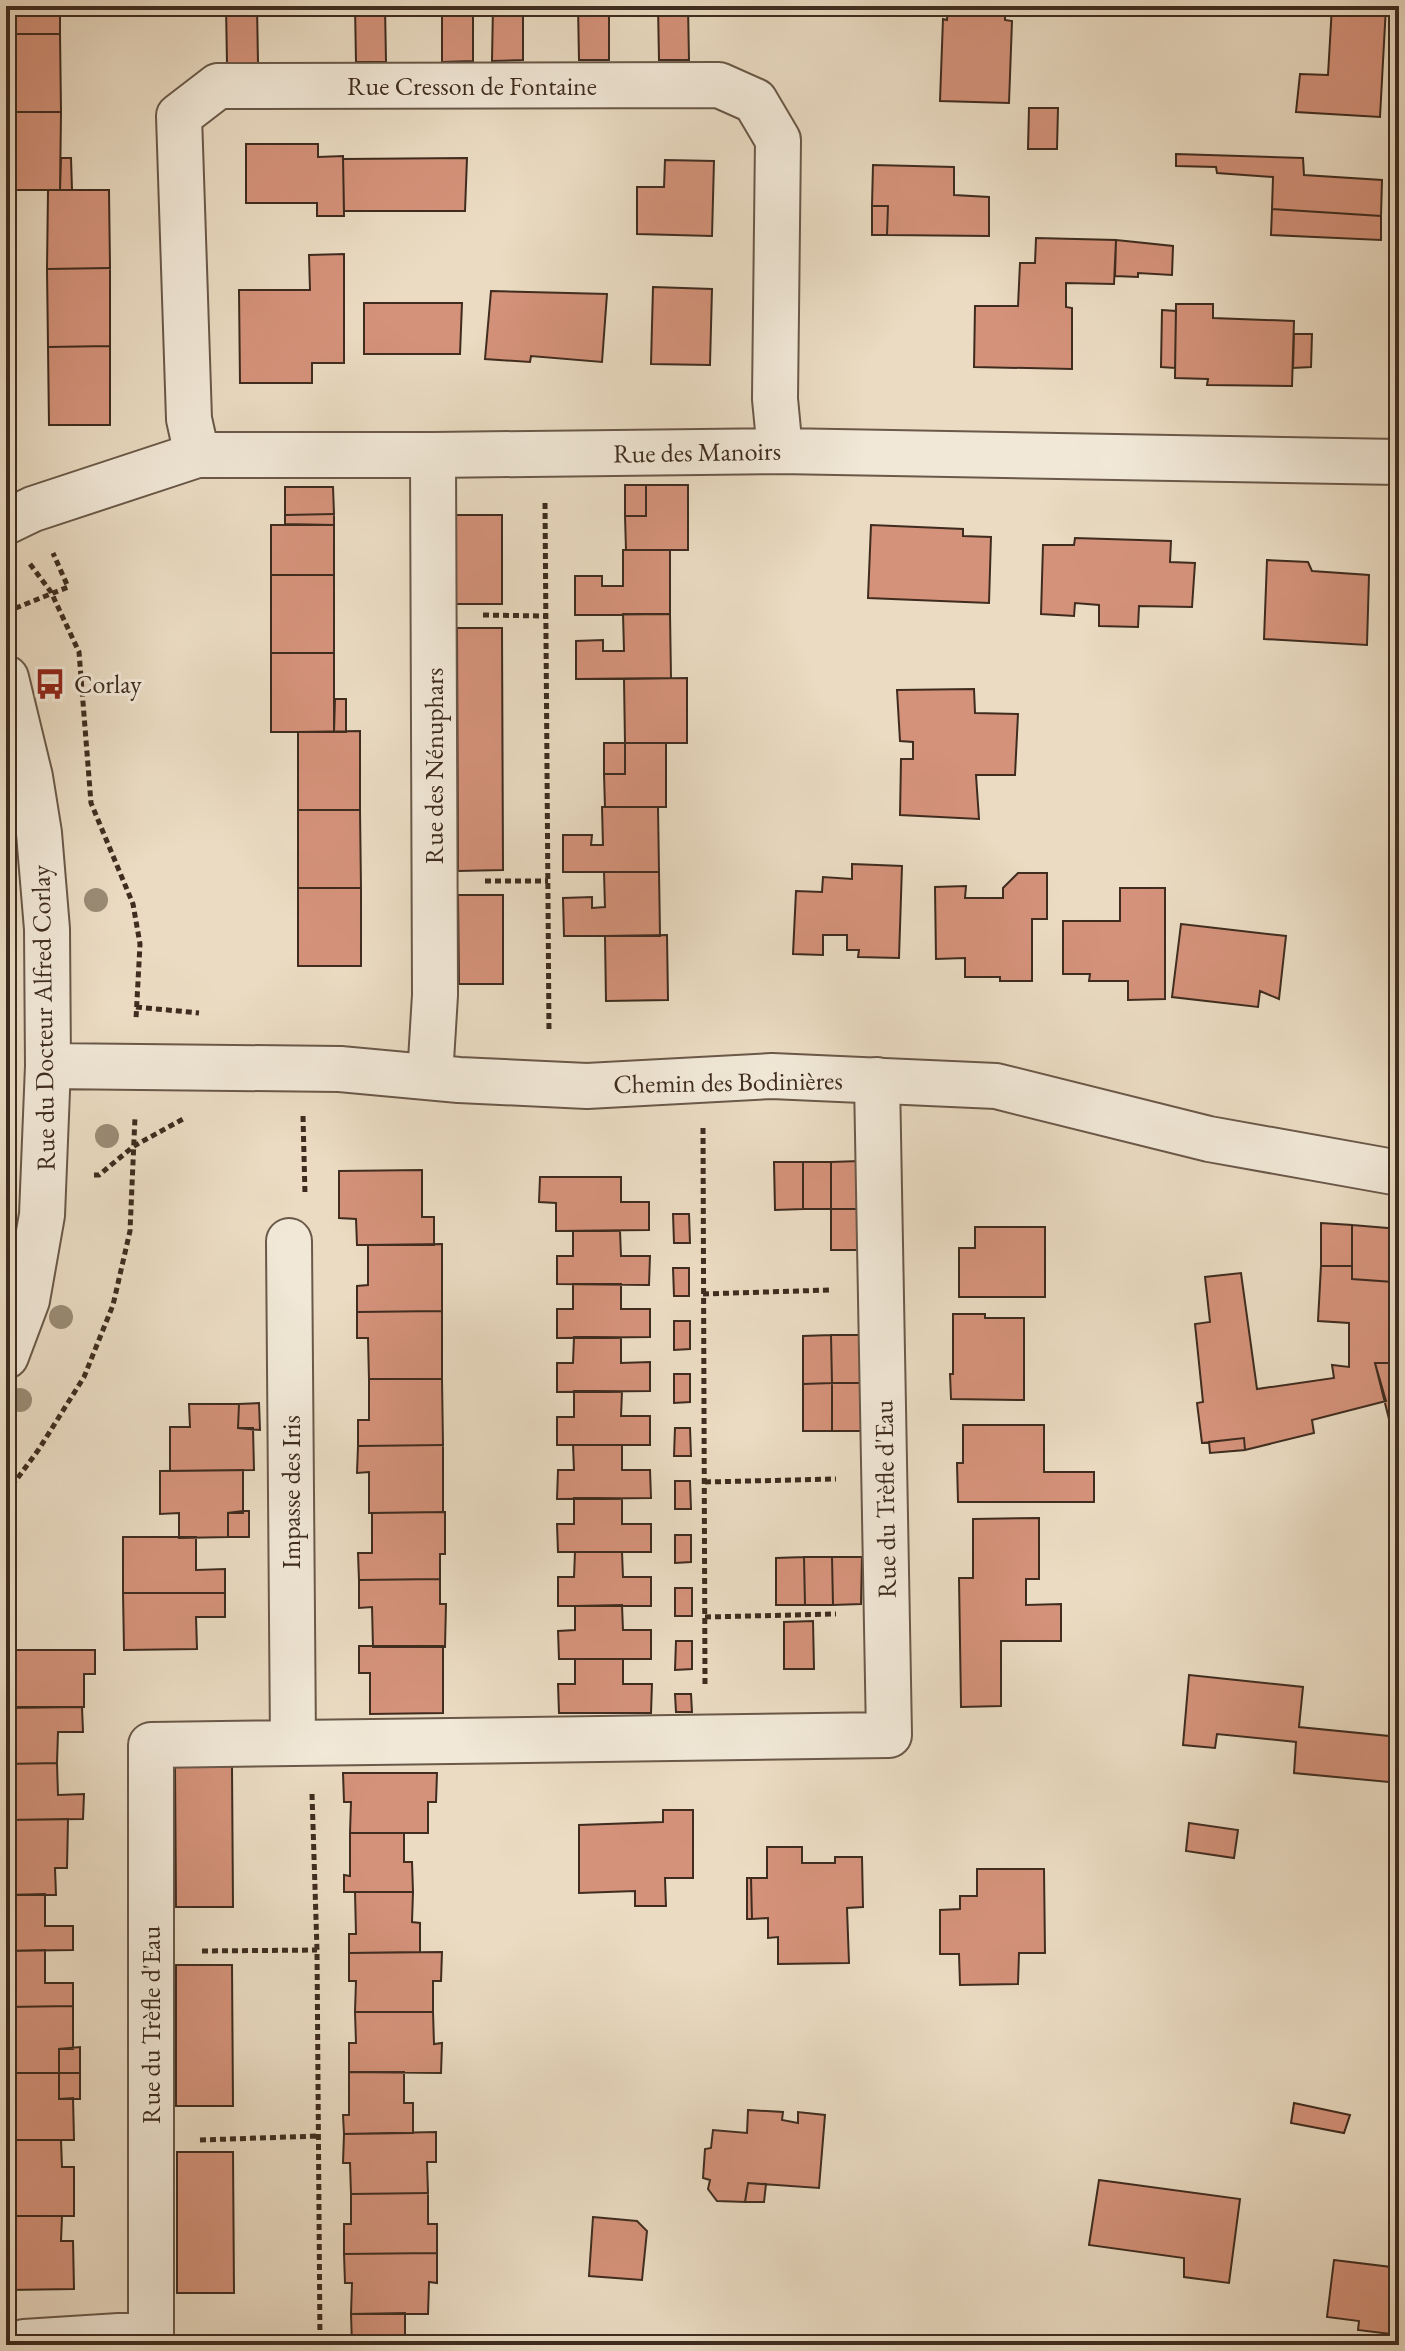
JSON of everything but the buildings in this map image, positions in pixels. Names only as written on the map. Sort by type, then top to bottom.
[{"type":"street","name":"Rue Cresson de Fontaine","points":[[197,455],[189,419],[179,116],[218,86],[719,85],[755,101],[778,140],[775,399],[780,451]]},
{"type":"street","name":"Rue des Manoirs","points":[[6,522],[33,509],[197,455],[780,451],[1399,462]]},
{"type":"street","name":"Rue des Nénuphars","points":[[430,1077],[435,995],[433,455]]},
{"type":"street","name":"Rue du Docteur Alfred Corlay","points":[[6,678],[30,777],[39,833],[47,929],[48,1066],[42,1215],[27,1300],[6,1356]]},
{"type":"street","name":"Chemin des Bodinières","points":[[48,1066],[340,1069],[587,1086],[772,1076],[996,1086],[1209,1139],[1399,1173]]},
{"type":"street","name":"Rue du Trèfle d'Eau","points":[[24,2345],[24,2342],[151,2334],[151,1745],[889,1735],[877,1080]]},
{"type":"street","name":"Impasse des Iris","points":[[289,1241],[302,1743]]},
{"type":"path","points":[[545,454],[549,1034]]},
{"type":"path","points":[[433,614],[546,616]]},
{"type":"path","points":[[434,882],[548,881]]},
{"type":"path","points":[[289,1241],[305,1233],[303,1111]]},
{"type":"path","points":[[703,1119],[705,1737]]},
{"type":"path","points":[[703,1294],[882,1289]]},
{"type":"path","points":[[705,1482],[885,1478]]},
{"type":"path","points":[[705,1617],[887,1613]]},
{"type":"path","points":[[302,1743],[317,1950],[320,2345]]},
{"type":"path","points":[[151,1952],[317,1950]]},
{"type":"path","points":[[150,2141],[319,2136]]},
{"type":"place","name":"Corlay","points":[[50,684]]}]
